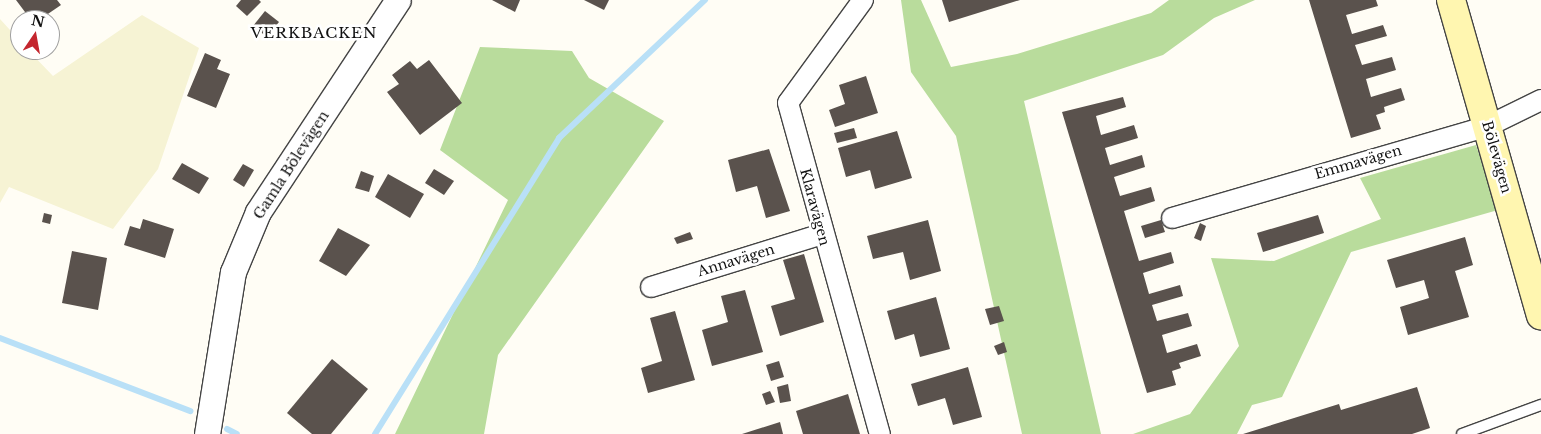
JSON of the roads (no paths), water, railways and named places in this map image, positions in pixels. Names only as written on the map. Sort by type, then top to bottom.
[{"type":"main road","name":"Bölevägen","points":[[1451,0],[1541,314]]},
{"type":"street","name":"Gamla Bölevägen","points":[[207,434],[233,272],[258,212],[398,0]]},
{"type":"street","name":"Klaravägen","points":[[863,0],[788,103],[822,234],[880,434]]},
{"type":"street","name":"Emmavägen","points":[[1172,218],[1488,126],[1541,100]]},
{"type":"street","name":"Annavägen","points":[[651,287],[822,234]]},
{"type":"lane","points":[[1462,434],[1541,405]]},
{"type":"waterway","points":[[375,434],[559,138],[705,0]]},
{"type":"waterway","points":[[0,338],[190,411]]},
{"type":"waterway","points":[[227,429],[237,434]]},
{"type":"district","name":"VERKBACKEN","points":[[314,33]]}]
